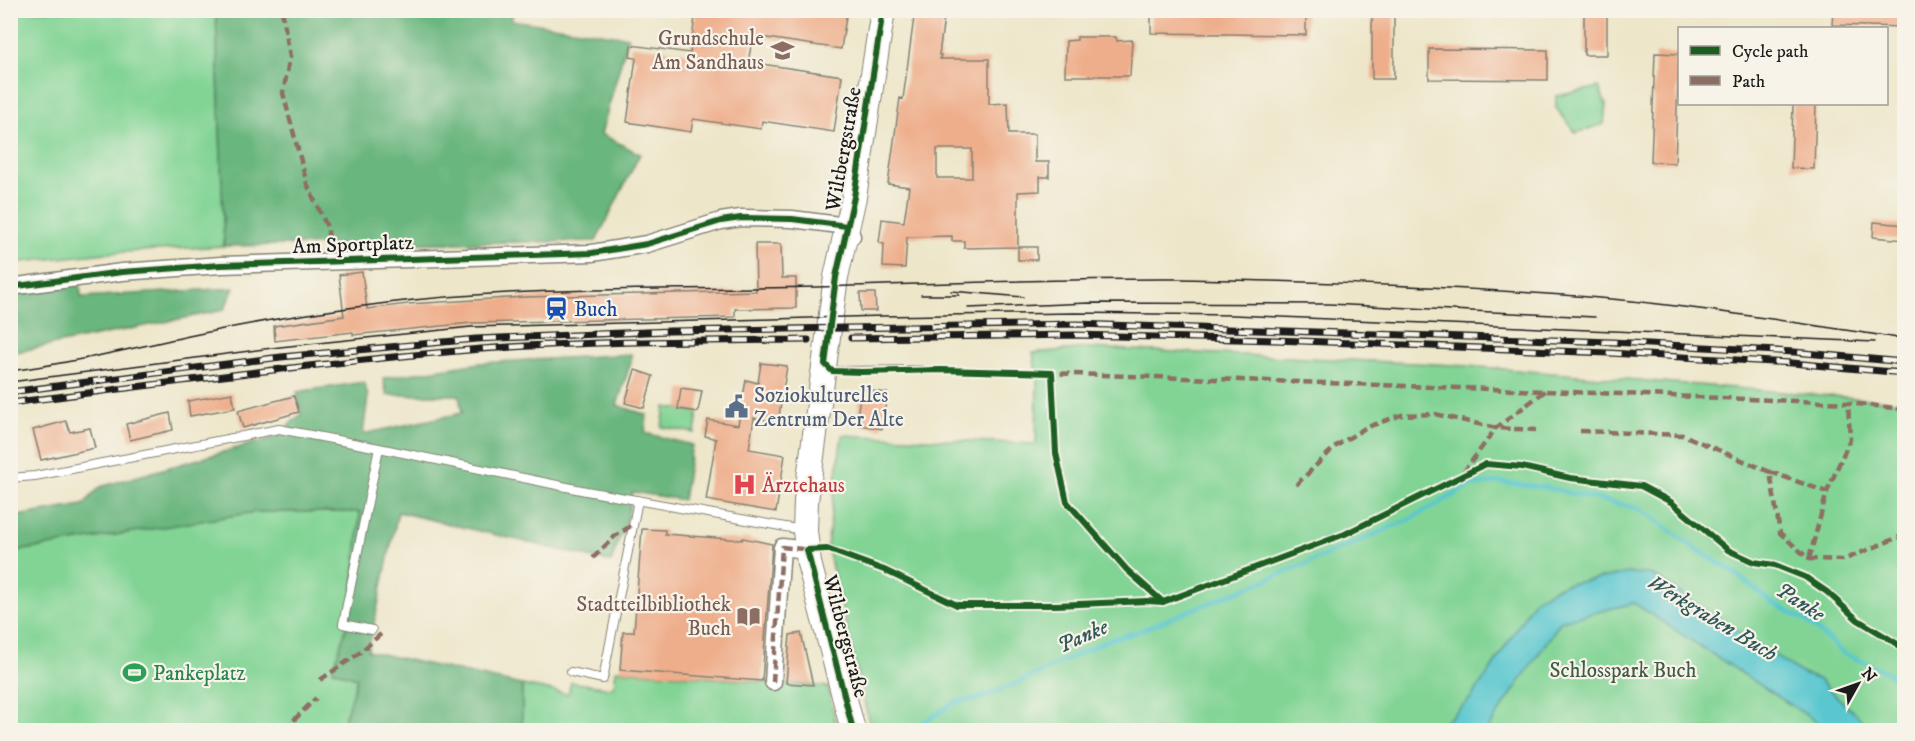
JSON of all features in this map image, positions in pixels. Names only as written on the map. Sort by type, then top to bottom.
[{"type":"main road","name":"Wiltbergstraße","points":[[853,730],[806,540],[809,472],[836,277],[854,197],[884,10]]},
{"type":"street","name":"Am Sportplatz","points":[[10,287],[122,273],[221,265],[592,253],[647,244],[722,221],[759,217],[847,226]]},
{"type":"street","points":[[809,472],[820,456],[853,237],[847,226]]},
{"type":"street","points":[[773,682],[782,547],[806,540]]},
{"type":"lane","points":[[832,371],[921,370]]},
{"type":"lane","points":[[10,478],[35,476],[279,429],[638,500],[806,540]]},
{"type":"lane","points":[[372,630],[343,624],[379,447]]},
{"type":"lane","points":[[571,672],[603,679],[638,500]]},
{"type":"green space","points":[[10,11],[216,11],[224,246],[107,253],[11,263]]},
{"type":"green space","points":[[216,11],[514,11],[511,20],[628,37],[601,134],[640,154],[596,241],[224,246]]},
{"type":"green space","points":[[1599,87],[1606,105],[1604,124],[1576,133],[1556,108],[1556,96]]},
{"type":"green space","points":[[80,284],[81,297],[234,288],[224,310],[11,353],[10,293]]},
{"type":"green space","name":"Schlosspark Buch","points":[[1089,348],[1455,365],[1904,402],[1904,730],[871,730],[827,546],[842,435],[1036,444],[1037,379],[1033,353]]},
{"type":"green space","points":[[631,354],[631,362],[617,405],[647,415],[645,433],[692,445],[683,500],[632,492],[625,532],[621,534],[611,562],[398,512],[368,651],[522,685],[522,730],[341,730],[357,678],[333,670],[351,612],[360,512],[255,512],[11,552],[11,517],[83,505],[100,487],[276,437],[301,414],[297,392],[364,382],[368,396],[363,434],[462,413],[459,395],[387,395],[383,378],[480,363]]},
{"type":"green space","points":[[665,407],[698,412],[695,433],[662,427]]},
{"type":"green space","name":"Pankeplatz","points":[[255,512],[361,512],[351,612],[333,670],[357,678],[341,730],[11,730],[11,551]]},
{"type":"green space","points":[[616,670],[828,687],[837,730],[522,730],[522,685],[568,694],[571,682],[610,688],[614,685]]},
{"type":"water","name":"Werkgraben Buch","points":[[1629,573],[1651,574],[1803,674],[1818,679],[1872,730],[1829,730],[1634,603],[1561,621],[1487,730],[1436,730],[1470,699],[1535,599],[1562,585]]},
{"type":"building","points":[[696,10],[847,10],[841,49],[753,36],[748,62],[842,76],[834,132],[762,121],[761,129],[693,119],[691,132],[627,122],[636,58],[630,57],[631,45],[690,53]]},
{"type":"building","points":[[915,10],[945,10],[940,59],[989,59],[989,104],[1008,103],[1009,134],[1035,134],[1035,162],[1049,162],[1049,177],[1040,177],[1040,191],[1018,192],[1018,247],[964,248],[964,241],[952,241],[952,236],[907,237],[905,268],[883,267],[884,244],[879,243],[882,219],[904,222],[909,187],[888,184],[900,98],[903,99]],"holes":[[[937,149],[972,149],[972,178],[937,178]]]},
{"type":"building","points":[[1151,10],[1306,10],[1306,35],[1151,33]]},
{"type":"building","points":[[1372,10],[1394,10],[1394,79],[1372,79]]},
{"type":"building","points":[[1584,10],[1607,10],[1607,55],[1584,55]]},
{"type":"building","points":[[1833,10],[1905,10],[1905,27],[1832,25]]},
{"type":"building","points":[[1077,37],[1116,37],[1117,41],[1132,40],[1130,76],[1065,76],[1066,41],[1077,40]]},
{"type":"building","points":[[1429,49],[1548,50],[1548,80],[1429,79]]},
{"type":"building","points":[[1655,53],[1678,54],[1675,163],[1651,162]]},
{"type":"building","points":[[1793,105],[1816,105],[1814,169],[1791,168]]},
{"type":"building","points":[[1874,222],[1905,225],[1905,240],[1873,237]]},
{"type":"building","points":[[755,244],[781,244],[782,278],[796,278],[796,308],[735,309],[735,317],[471,323],[353,335],[353,332],[275,341],[274,326],[344,316],[339,275],[362,272],[367,309],[408,304],[526,297],[756,291]]},
{"type":"building","points":[[1018,247],[1037,247],[1037,260],[1018,260]]},
{"type":"building","points":[[860,293],[875,293],[876,311],[861,311]]},
{"type":"building","points":[[761,363],[787,366],[778,422],[754,418],[749,449],[785,455],[776,512],[706,500],[716,439],[705,436],[708,420],[738,425],[746,380],[758,383]]},
{"type":"building","points":[[635,370],[653,376],[644,408],[625,403]]},
{"type":"building","points":[[681,388],[702,391],[698,412],[678,409]]},
{"type":"building","points":[[863,390],[887,393],[882,429],[859,425],[860,418],[857,417]]},
{"type":"building","points":[[232,393],[235,408],[190,416],[188,401]]},
{"type":"building","points":[[294,396],[299,412],[243,428],[238,411]]},
{"type":"building","points":[[170,413],[173,430],[130,440],[126,424]]},
{"type":"building","points":[[66,421],[70,432],[90,428],[95,448],[41,460],[33,430]]},
{"type":"building","points":[[642,529],[665,530],[665,534],[742,540],[743,538],[772,544],[762,681],[620,670],[623,632],[634,632]]},
{"type":"building","points":[[801,633],[813,685],[786,683],[790,635]]},
{"type":"waterway","name":"Panke","points":[[918,726],[955,702],[978,699],[1108,640],[1134,633],[1303,565],[1408,520],[1470,486],[1499,482],[1544,487],[1641,509],[1697,550],[1731,570],[1771,602],[1808,622],[1843,653],[1887,672],[1904,685]]},
{"type":"tram line","points":[[10,371],[78,360],[288,317],[440,298],[548,291],[817,287],[1090,279],[1324,283],[1606,298],[1904,339]]},
{"type":"tram line","points":[[951,291],[1023,297]]},
{"type":"tram line","points":[[921,295],[959,295]]},
{"type":"tram line","points":[[968,308],[1089,303],[1329,304],[1595,317]]},
{"type":"tram line","points":[[10,382],[280,347],[471,327],[882,316],[1075,313],[1234,315],[1875,342]]},
{"type":"railway","points":[[10,392],[281,357],[476,339],[670,331],[1077,324],[1612,342],[1794,352],[1904,362]]},
{"type":"railway","points":[[851,338],[1075,335],[1275,340],[1609,353],[1792,363],[1904,373]]},
{"type":"railway","points":[[10,403],[304,367],[481,349],[603,343],[808,340]]},
{"type":"marked path","points":[[282,10],[290,57],[283,93],[307,184],[328,229],[329,261]]},
{"type":"marked path","points":[[1047,373],[1848,403],[1904,409]]},
{"type":"marked path","points":[[1463,473],[1496,428],[1545,391]]},
{"type":"marked path","points":[[1809,559],[1827,492],[1850,439],[1848,403]]},
{"type":"marked path","points":[[1296,485],[1336,446],[1365,428],[1401,415],[1435,414],[1496,428],[1536,430]]},
{"type":"marked path","points":[[1580,431],[1683,435],[1770,472],[1780,533],[1809,559],[1843,560],[1904,535]]},
{"type":"marked path","points":[[1770,472],[1827,492]]},
{"type":"marked path","points":[[593,558],[615,536],[634,524]]},
{"type":"marked path","points":[[773,682],[782,547],[811,550]]},
{"type":"marked path","points":[[320,680],[358,654],[382,633]]},
{"type":"marked path","points":[[284,730],[316,698]]},
{"type":"cycle path","points":[[883,10],[854,197],[836,277],[825,364],[832,371],[941,370],[1052,373],[1056,453],[1067,502],[1127,570],[1163,602]]},
{"type":"cycle path","points":[[10,287],[122,272],[221,265],[592,253],[647,244],[721,221],[741,218],[792,219],[847,226]]},
{"type":"cycle path","points":[[853,730],[807,550],[827,549],[884,570],[957,605],[1163,602],[1345,534],[1486,464],[1522,467],[1570,478],[1641,486],[1671,502],[1728,550],[1754,562],[1775,565],[1805,577],[1827,592],[1858,620],[1904,650]]},
{"type":"place","name":"Grundschule Am Sandhaus","points":[[782,50]]},
{"type":"place","name":"Buch","points":[[556,309]]},
{"type":"place","name":"Soziokulturelles Zentrum Der Alte","points":[[736,407]]},
{"type":"place","name":"Ärztehaus","points":[[744,485]]},
{"type":"place","name":"Stadtteilbibliothek Buch","points":[[749,616]]},
{"type":"place","name":"Pankeplatz","points":[[135,673]]}]
